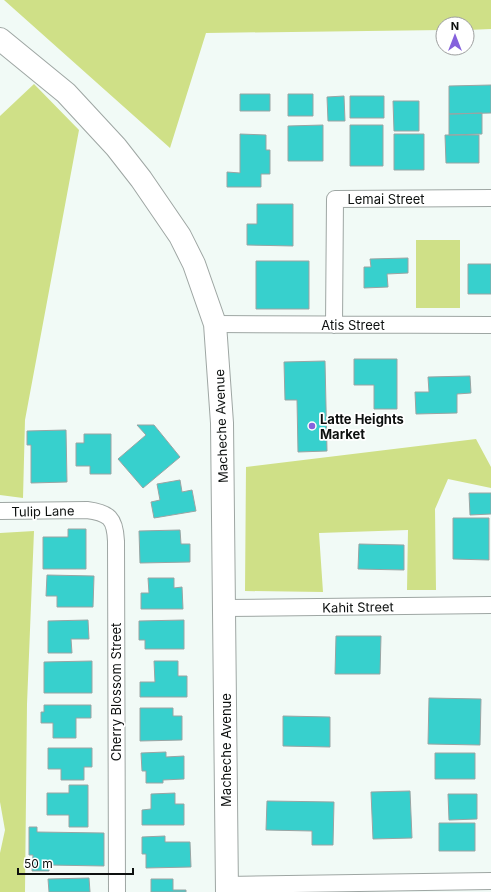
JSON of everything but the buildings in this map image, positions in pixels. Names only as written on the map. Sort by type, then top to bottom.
[{"type":"main road","name":"Macheche Avenue","points":[[0,39],[66,93],[116,147],[145,184],[180,236],[194,264],[214,324],[222,423],[227,888]]},
{"type":"street","name":"Lemai Street","points":[[334,325],[335,199],[491,198]]},
{"type":"street","name":"Atis Street","points":[[214,324],[491,325]]},
{"type":"street","name":"Tulip Lane","points":[[0,511],[87,510]]},
{"type":"street","name":"Cherry Blossom Street","points":[[87,510],[101,512],[112,520],[116,531],[117,892]]},
{"type":"street","name":"Kahit Street","points":[[225,608],[491,606]]},
{"type":"street","points":[[227,888],[491,881]]},
{"type":"green space","points":[[4,0],[491,0],[491,29],[475,30],[475,16],[435,16],[435,30],[206,33],[170,148]]},
{"type":"green space","points":[[34,84],[79,130],[25,420],[23,498],[0,495],[0,116]]},
{"type":"green space","points":[[416,240],[460,240],[460,308],[416,308]]},
{"type":"green space","points":[[476,439],[491,467],[491,488],[448,479],[435,509],[436,590],[407,590],[408,530],[319,533],[323,592],[245,591],[246,467]]},
{"type":"green space","points":[[34,531],[27,704],[25,892],[0,892],[0,853],[5,830],[0,802],[0,533]]},
{"type":"place","name":"Latte Heights Market","points":[[312,426]]}]
